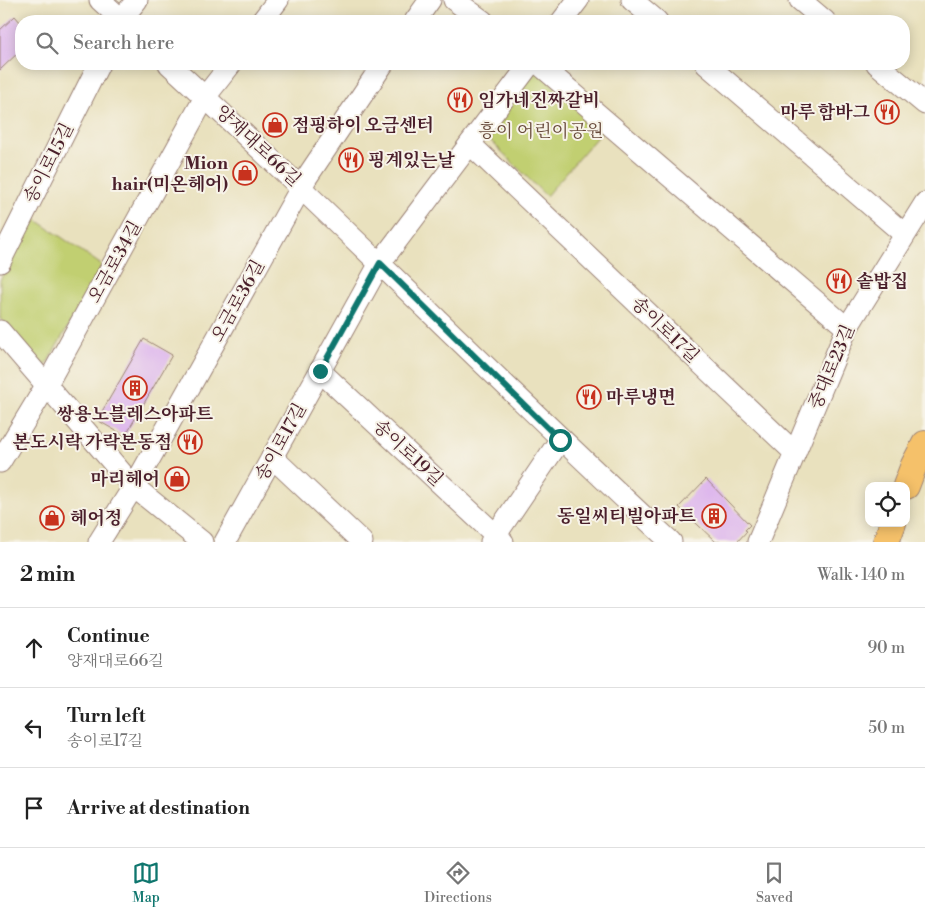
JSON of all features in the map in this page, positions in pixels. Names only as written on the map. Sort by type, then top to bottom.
[{"type":"main road","points":[[908,482],[925,444]]},
{"type":"main road","points":[[886,542],[892,527]]},
{"type":"street","points":[[100,0],[115,15]]},
{"type":"street","points":[[126,15],[137,0]]},
{"type":"street","points":[[267,15],[278,0]]},
{"type":"street","points":[[419,15],[430,0]]},
{"type":"street","points":[[454,0],[475,15]]},
{"type":"street","points":[[567,15],[578,0]]},
{"type":"street","points":[[632,0],[650,15]]},
{"type":"street","points":[[800,0],[818,15]]},
{"type":"street","name":"송이로15길","points":[[0,262],[96,70]]},
{"type":"street","name":"양재대로66길","points":[[176,70],[302,186],[560,440],[671,542]]},
{"type":"street","name":"오금로34길","points":[[0,462],[46,386],[206,98],[227,70]]},
{"type":"street","name":"오금로36길","points":[[99,542],[302,186],[379,70]]},
{"type":"street","name":"송이로17길","points":[[226,542],[380,263],[526,70]]},
{"type":"street","points":[[546,70],[847,328]]},
{"type":"street","points":[[713,70],[904,234]]},
{"type":"street","points":[[883,70],[925,104]]},
{"type":"street","name":"송이로17길","points":[[470,144],[795,453]]},
{"type":"street","name":"중대로23길","points":[[758,542],[847,328],[925,203]]},
{"type":"street","points":[[0,331],[132,486],[202,542]]},
{"type":"street","name":"송이로19길","points":[[320,371],[497,540],[560,440]]},
{"type":"street","points":[[272,457],[362,542]]},
{"type":"green space","name":"흥이 어린이공원","points":[[534,70],[603,130],[546,196],[485,135]]},
{"type":"green space","points":[[31,216],[103,266],[43,370],[0,318],[0,280]]},
{"type":"building","points":[[15,16],[15,56],[0,70],[0,30]]},
{"type":"building","name":"쌍용노블레스아파트","points":[[144,339],[172,355],[125,436],[97,420]]},
{"type":"building","name":"동일씨티빌아파트","points":[[706,479],[750,525],[737,542],[716,542],[679,507]]},
{"type":"place","name":"임가네진짜갈비","points":[[460,100]]},
{"type":"place","name":"마루 함바그","points":[[887,112]]},
{"type":"place","name":"점핑하이 오금센터","points":[[275,125]]},
{"type":"place","name":"핑계있는날","points":[[351,160]]},
{"type":"place","name":"Mion hair(미온헤어)","points":[[245,173]]},
{"type":"place","name":"솥밥집","points":[[839,281]]},
{"type":"place","name":"쌍용노블레스아파트","points":[[135,388]]},
{"type":"place","name":"마루냉면","points":[[589,397]]},
{"type":"place","name":"본도시락 가락본동점","points":[[190,442]]},
{"type":"place","name":"마리헤어","points":[[177,479]]},
{"type":"place","name":"동일씨티빌아파트","points":[[714,516]]},
{"type":"place","name":"헤어정","points":[[52,518]]},
{"type":"route","points":[[320,371],[380,263],[560,440]]}]
